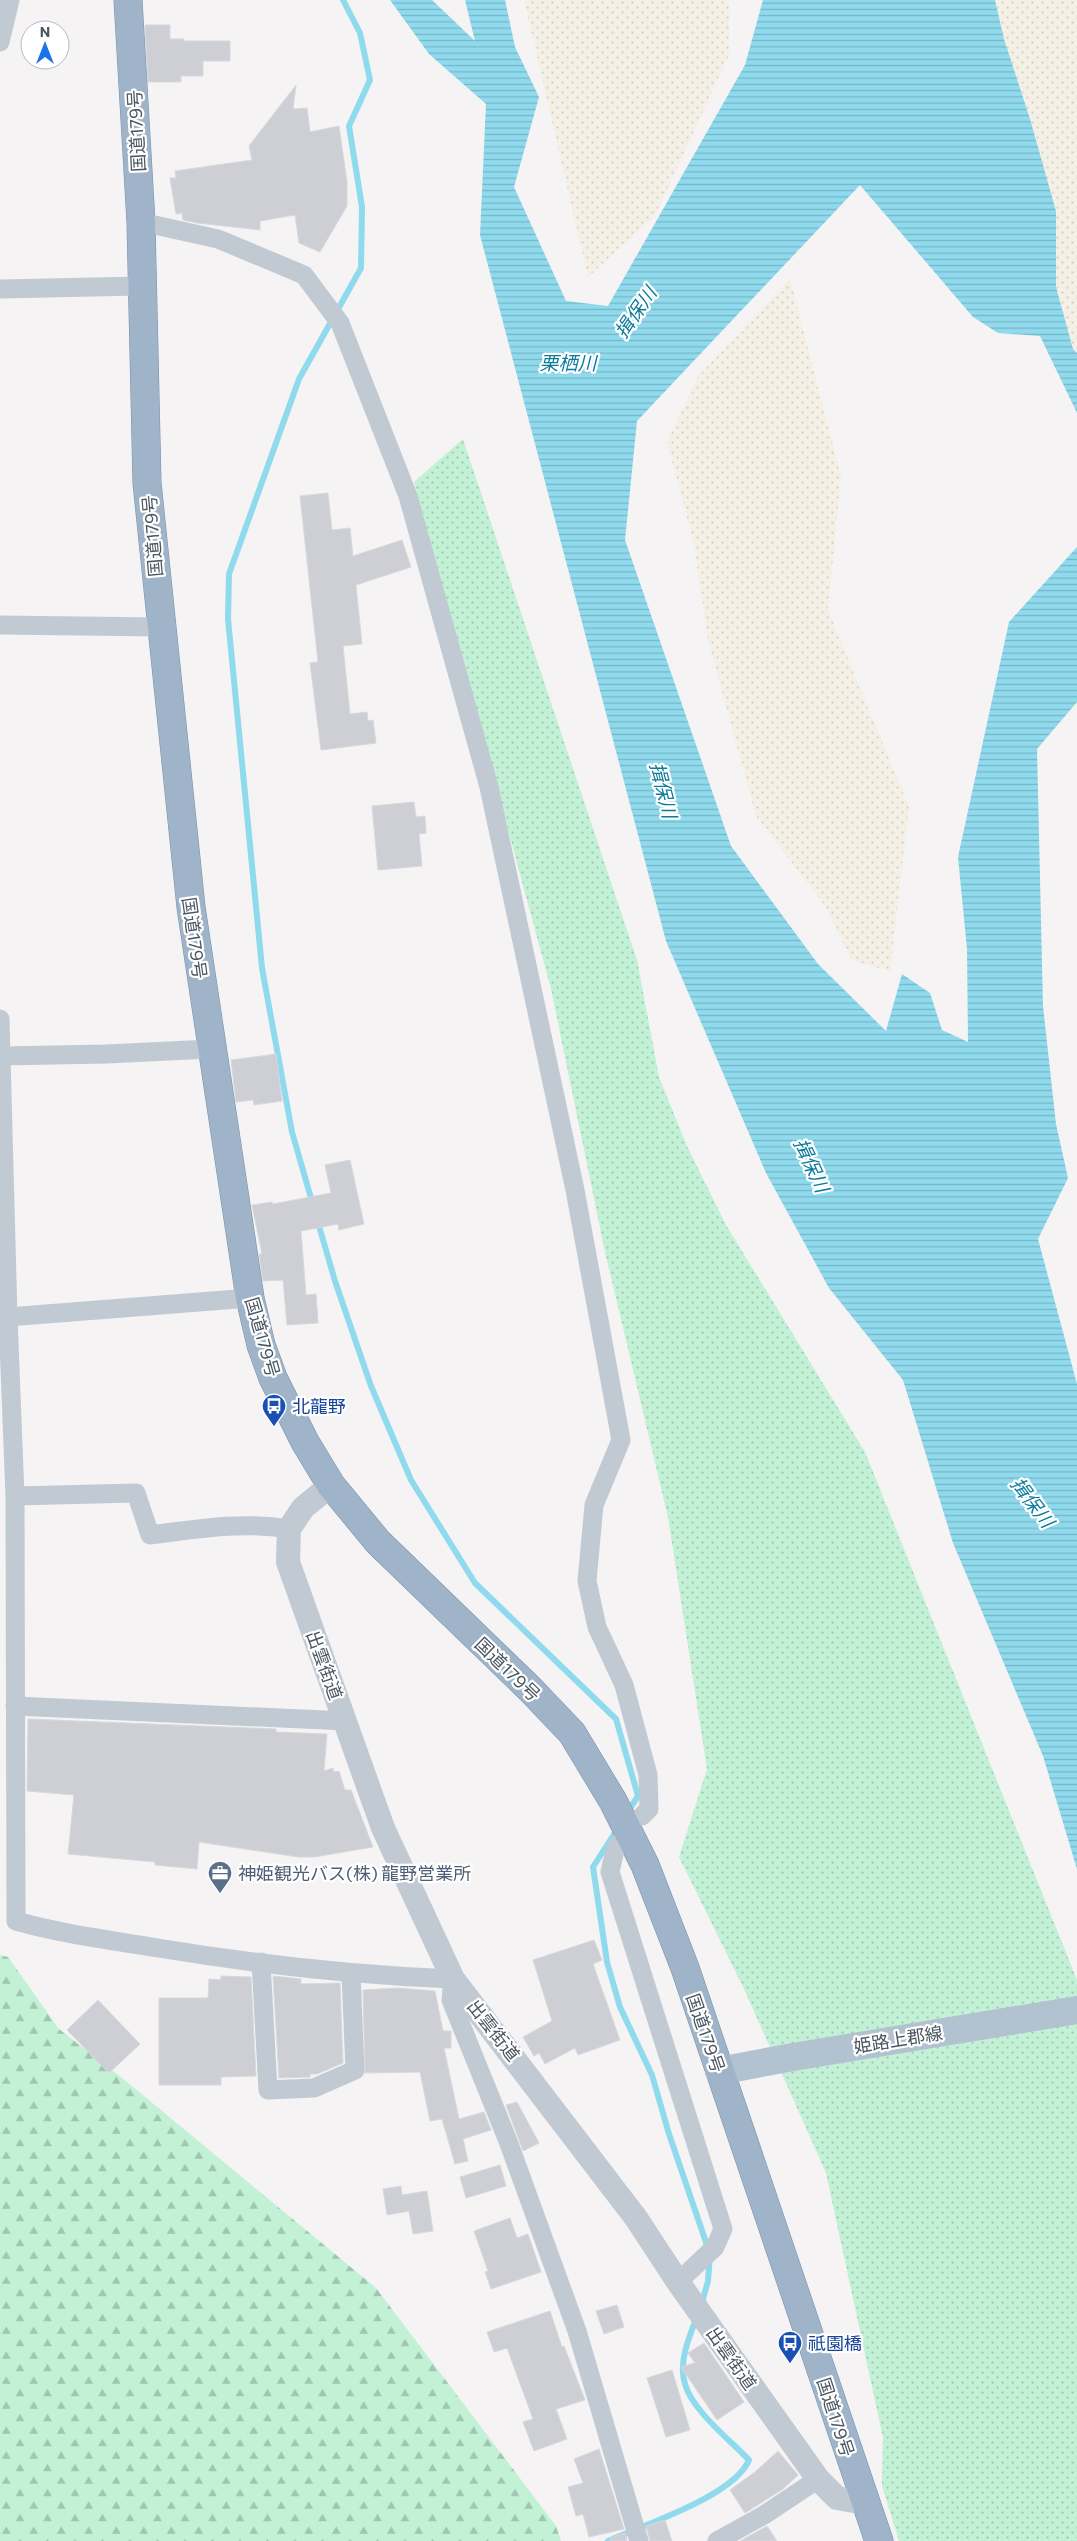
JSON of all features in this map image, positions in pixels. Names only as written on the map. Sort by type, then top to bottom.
[{"type":"highway","name":"国道179号","points":[[128,0],[141,222],[147,483],[160,627],[191,907],[250,1298],[261,1345],[273,1378],[305,1442],[331,1485],[378,1542],[530,1689],[572,1733],[613,1801],[645,1865],[685,1968],[879,2541]]},
{"type":"main road","name":"姫路上郡線","points":[[719,2071],[793,2056],[1077,2010]]},
{"type":"street","points":[[0,42],[10,0]]},
{"type":"street","points":[[141,222],[218,239],[304,275],[327,303],[340,323],[408,496],[489,787],[554,1085],[621,1440],[594,1505],[587,1581],[597,1627],[624,1685],[648,1775],[649,1809],[642,1816]]},
{"type":"street","points":[[0,289],[142,286]]},
{"type":"street","points":[[0,626],[160,627]]},
{"type":"street","points":[[0,1019],[15,1496],[16,1921],[51,1931],[202,1955],[351,1973],[453,1979],[451,2000],[508,2141],[577,2331],[639,2541]]},
{"type":"street","points":[[1,1056],[211,1049]]},
{"type":"street","points":[[8,1317],[250,1298]]},
{"type":"street","points":[[15,1496],[136,1492],[150,1535],[230,1525],[270,1526],[289,1529],[302,1508],[331,1485]]},
{"type":"street","name":"出雲街道","points":[[289,1529],[288,1562],[384,1828],[453,1979],[636,2218],[678,2282],[818,2479],[837,2498],[865,2503]]},
{"type":"street","points":[[15,1706],[346,1721]]},
{"type":"street","points":[[620,1843],[615,1850],[610,1872],[723,2228],[715,2247],[678,2282]]},
{"type":"street","points":[[262,1962],[268,2090],[314,2088],[355,2070],[351,1973]]},
{"type":"street","points":[[718,2541],[764,2515],[818,2479]]},
{"type":"green space","points":[[463,439],[637,960],[659,1077],[686,1144],[726,1225],[865,1452],[1077,1980],[1077,2541],[899,2541],[882,2486],[883,2438],[826,2173],[745,1991],[679,1857],[707,1769],[668,1517],[605,1252],[551,989],[414,482]]},
{"type":"green space","points":[[0,1955],[8,1957],[59,2029],[127,2082],[376,2288],[556,2526],[561,2541],[0,2541]]},
{"type":"sand","points":[[524,0],[729,0],[729,55],[655,216],[588,277]]},
{"type":"sand","points":[[995,0],[1077,0],[1077,353],[1073,349],[1056,287],[1056,211],[1030,119],[1004,39]]},
{"type":"sand","points":[[790,279],[841,476],[828,610],[909,807],[890,971],[851,960],[827,909],[756,816],[708,640],[693,540],[667,442],[699,375]]},
{"type":"water","points":[[390,0],[432,0],[475,41],[465,0],[505,0],[515,47],[539,97],[514,187],[566,301],[608,306],[745,65],[763,0],[995,0],[1004,39],[1030,119],[1056,211],[1056,287],[1073,349],[1077,353],[1077,413],[1040,336],[998,333],[973,317],[860,185],[637,421],[625,540],[731,846],[818,964],[886,1031],[902,974],[930,993],[942,1030],[968,1042],[967,949],[958,857],[1009,622],[1077,547],[1077,702],[1037,749],[1043,1006],[1056,1124],[1068,1178],[1038,1239],[1077,1384],[1077,1869],[1043,1756],[953,1543],[903,1380],[829,1288],[766,1173],[666,941],[480,235],[486,104],[429,54]]},
{"type":"building","points":[[145,25],[170,25],[170,39],[184,39],[184,41],[230,41],[230,61],[203,61],[203,76],[181,76],[181,82],[148,82]]},
{"type":"building","points":[[296,85],[293,109],[307,108],[310,132],[339,126],[347,182],[347,206],[320,252],[299,243],[295,215],[260,221],[260,230],[197,223],[183,220],[182,213],[176,214],[170,178],[176,178],[175,171],[252,160],[249,146]]},
{"type":"building","points":[[328,493],[332,530],[350,528],[353,556],[402,540],[411,567],[356,585],[362,644],[343,646],[350,714],[367,712],[368,721],[373,720],[376,743],[321,750],[310,663],[318,662],[300,496]]},
{"type":"building","points":[[414,802],[416,817],[425,816],[426,833],[419,834],[422,866],[378,870],[372,806]]},
{"type":"building","points":[[276,1054],[282,1101],[254,1105],[253,1100],[236,1102],[231,1060]]},
{"type":"building","points":[[350,1160],[364,1224],[339,1230],[338,1224],[301,1231],[306,1295],[316,1294],[318,1323],[287,1325],[283,1280],[263,1281],[259,1254],[262,1254],[252,1205],[272,1202],[273,1204],[331,1193],[325,1165]]},
{"type":"building","points":[[28,1719],[276,1729],[276,1732],[327,1734],[324,1771],[333,1768],[334,1772],[339,1771],[345,1790],[351,1790],[373,1847],[314,1857],[298,1857],[199,1842],[197,1869],[155,1865],[155,1862],[68,1854],[74,1795],[27,1791]]},
{"type":"building","points":[[594,1940],[602,1960],[593,1964],[620,2040],[578,2055],[575,2048],[545,2064],[539,2053],[534,2056],[523,2037],[552,2021],[533,1960]]},
{"type":"building","points":[[221,1976],[251,1977],[256,2076],[221,2077],[221,2085],[159,2085],[159,1998],[208,1998],[209,1979],[221,1980]]},
{"type":"building","points":[[273,1976],[301,1979],[301,1984],[340,1983],[343,2063],[317,2074],[310,2074],[310,2077],[279,2078]]},
{"type":"building","points":[[397,1988],[435,1991],[443,2031],[451,2031],[451,2048],[444,2048],[459,2119],[484,2112],[491,2130],[463,2139],[468,2161],[455,2164],[442,2119],[430,2121],[420,2072],[365,2073],[363,1990]]},
{"type":"building","points":[[98,2000],[140,2044],[109,2073],[67,2030]]},
{"type":"building","points":[[517,2102],[539,2143],[523,2151],[506,2105]]},
{"type":"building","points":[[500,2165],[506,2186],[466,2198],[460,2177]]},
{"type":"building","points":[[401,2186],[402,2195],[427,2191],[433,2231],[413,2234],[409,2211],[387,2215],[383,2189]]},
{"type":"building","points":[[510,2218],[517,2238],[528,2234],[541,2272],[491,2289],[485,2272],[488,2271],[474,2231]]},
{"type":"building","points":[[617,2305],[624,2327],[604,2334],[596,2311]]},
{"type":"building","points":[[550,2311],[562,2347],[564,2346],[585,2400],[556,2409],[567,2439],[534,2451],[523,2422],[533,2419],[507,2348],[494,2352],[487,2332]]},
{"type":"building","points":[[704,2343],[744,2402],[717,2420],[681,2367],[695,2363],[688,2353]]},
{"type":"building","points":[[672,2370],[690,2430],[666,2437],[647,2378]]},
{"type":"building","points":[[599,2449],[624,2529],[589,2537],[583,2514],[576,2516],[568,2487],[583,2483],[574,2459]]},
{"type":"building","points":[[778,2451],[798,2475],[783,2489],[745,2513],[730,2490],[755,2472]]},
{"type":"building","points":[[665,2520],[672,2541],[650,2541],[646,2526]]},
{"type":"building","points":[[767,2526],[777,2541],[740,2541]]},
{"type":"building","points":[[625,2533],[627,2541],[611,2541],[610,2538]]},
{"type":"waterway","points":[[313,1205],[292,1132],[262,968],[228,619],[229,574],[299,379],[361,268],[362,207],[349,126],[370,80],[360,33],[343,0]]},
{"type":"waterway","points":[[317,1219],[335,1281],[371,1386],[411,1480],[475,1583],[616,1719],[638,1796],[627,1813]]},
{"type":"waterway","points":[[618,1828],[593,1867],[607,1962],[620,2007],[652,2075],[669,2134],[710,2254],[708,2281],[701,2306]]},
{"type":"waterway","points":[[608,2541],[664,2518],[707,2497],[726,2486],[740,2473],[749,2460],[703,2414],[695,2404],[685,2384],[683,2376],[684,2359],[688,2341],[697,2317]]},
{"type":"place","name":"北龍野","points":[[274,1427]]},
{"type":"place","name":"神姫観光バス(株) 龍野営業所","points":[[220,1894]]},
{"type":"place","name":"祇園橋","points":[[790,2364]]},
{"type":"water label","name":"揖保川","points":[[635,312]]},
{"type":"water label","name":"栗栖川","points":[[568,362]]},
{"type":"water label","name":"揖保川","points":[[664,790]]},
{"type":"water label","name":"揖保川","points":[[812,1165]]},
{"type":"water label","name":"揖保川","points":[[1033,1502]]}]
